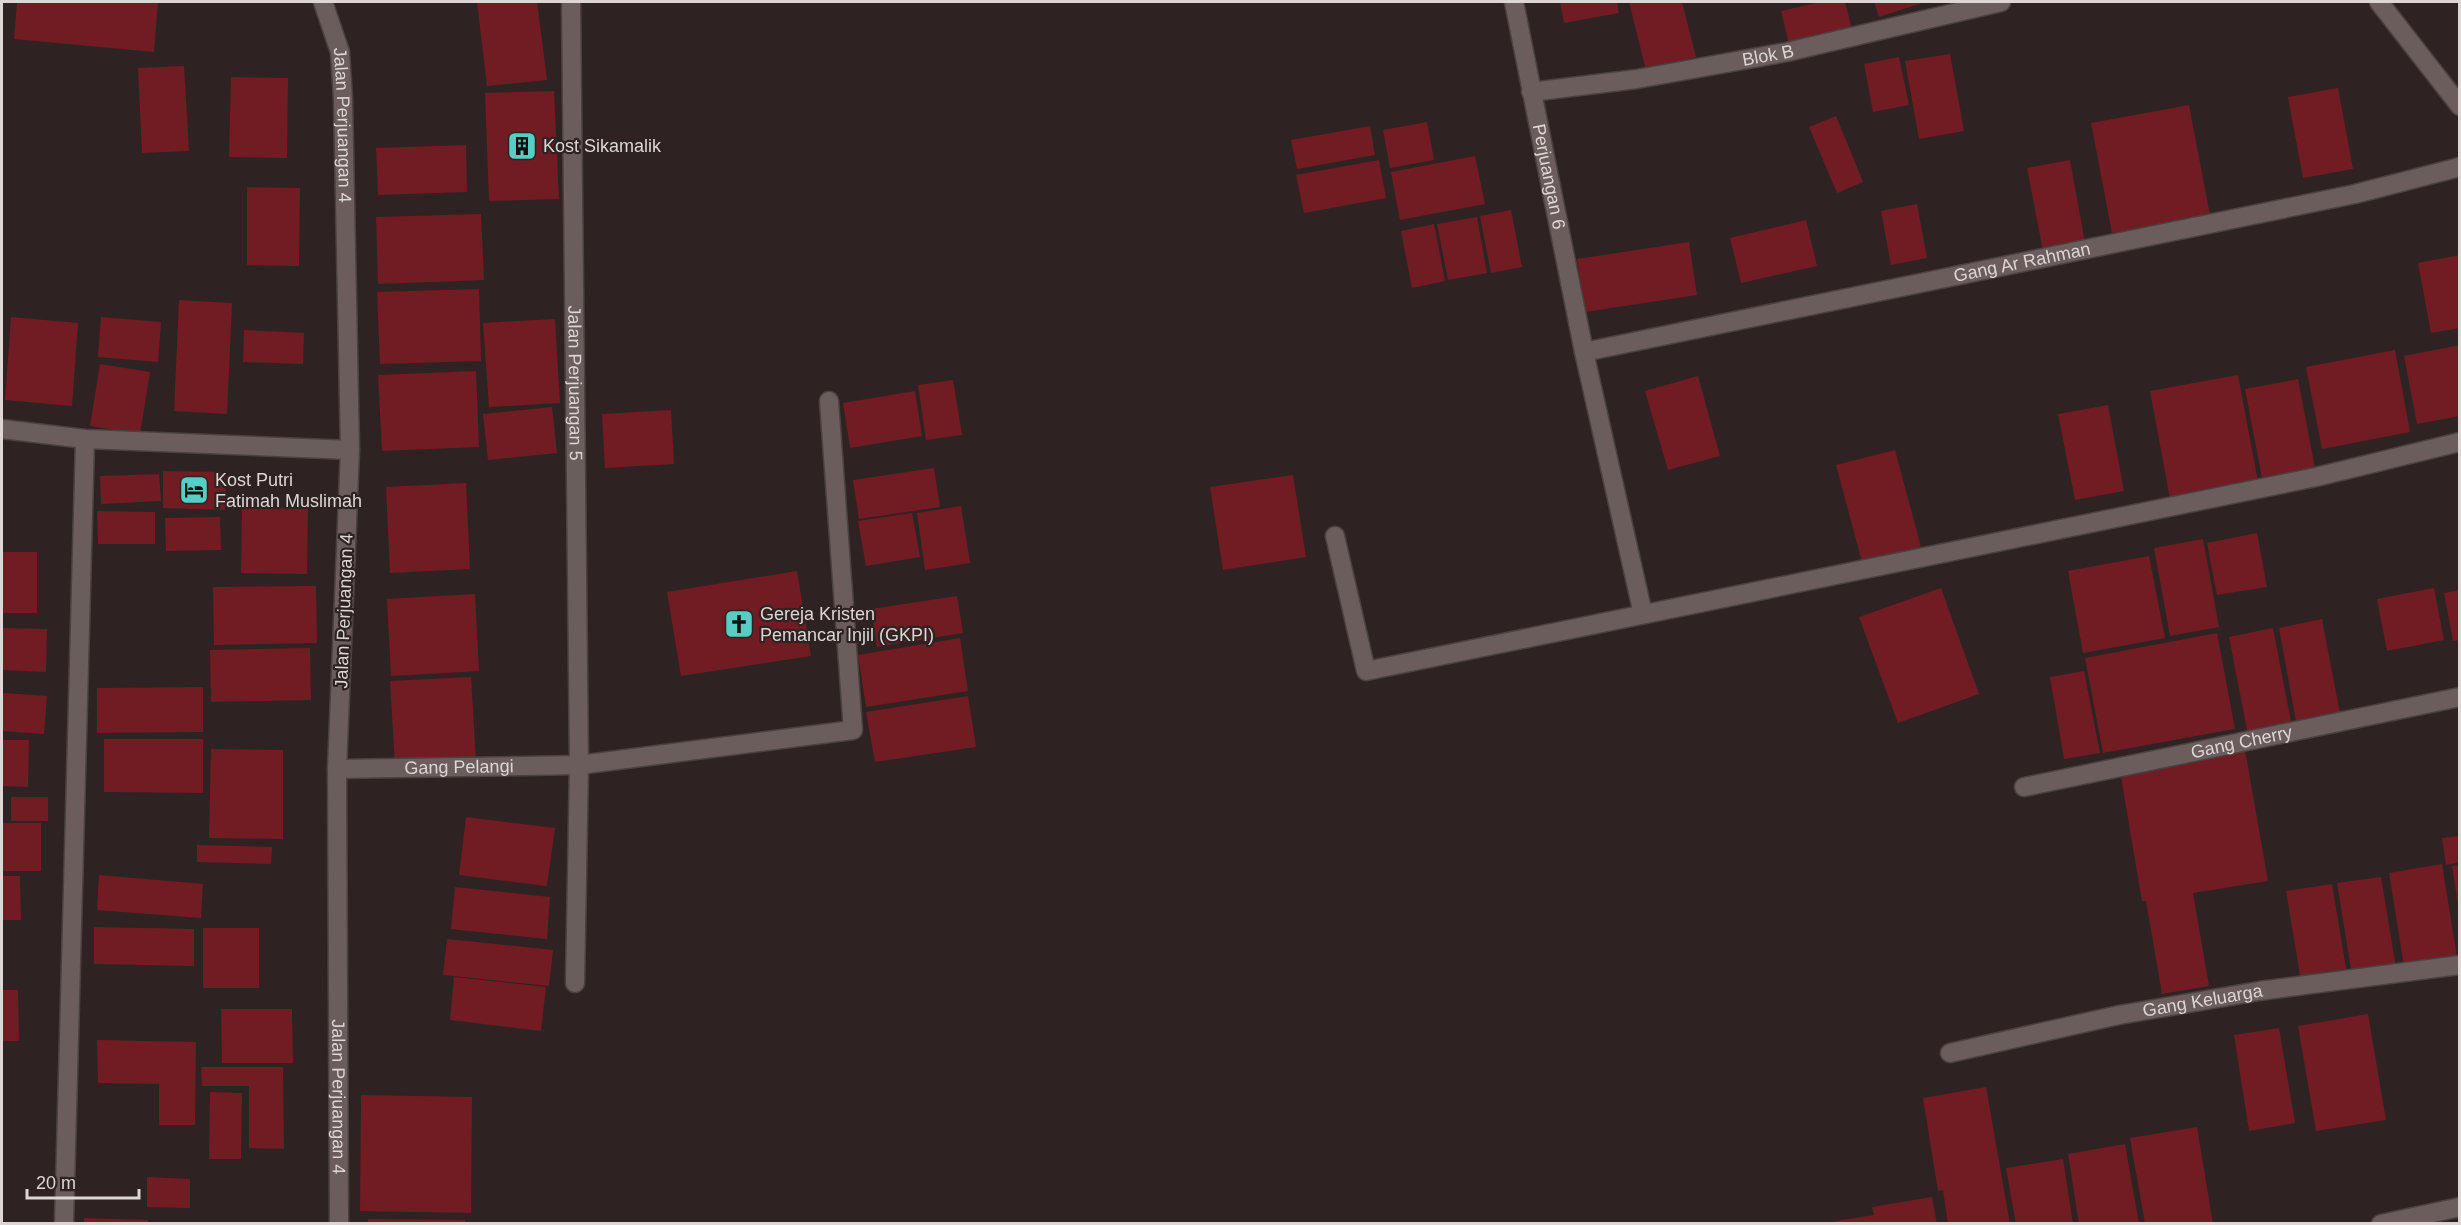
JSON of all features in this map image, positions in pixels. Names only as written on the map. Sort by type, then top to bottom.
[{"type":"street","name":"Jalan Perjuangan 4","points":[[323,2],[340,52],[343,99],[350,450],[337,769],[339,1224]]},
{"type":"street","name":"Jalan Perjuangan 5","points":[[571,2],[579,765],[575,983]]},
{"type":"street","name":"Perjuangan 6","points":[[1514,2],[1584,352],[1643,614]]},
{"type":"street","name":"Blok B","points":[[1531,92],[1637,79],[1787,52],[2001,2]]},
{"type":"street","points":[[2379,2],[2460,106]]},
{"type":"street","name":"Gang Ar Rahman","points":[[1584,352],[2355,194],[2460,167]]},
{"type":"street","name":"Gang Pelangi","points":[[337,769],[579,765],[853,730],[829,401]]},
{"type":"street","points":[[2,429],[85,439],[350,450]]},
{"type":"street","points":[[64,1224],[85,439]]},
{"type":"street","points":[[1335,536],[1366,671],[2316,477],[2460,442]]},
{"type":"street","name":"Gang Cherry","points":[[2024,787],[2460,698]]},
{"type":"street","name":"Gang Keluarga","points":[[1950,1053],[2130,1013],[2259,991],[2460,965]]},
{"type":"street","points":[[2381,1224],[2427,1219],[2460,1207]]},
{"type":"building","points":[[17,2],[158,2],[154,52],[14,39]]},
{"type":"building","points":[[477,2],[537,2],[547,80],[487,86]]},
{"type":"building","points":[[1560,2],[1617,2],[1619,13],[1564,23]]},
{"type":"building","points":[[1629,2],[1682,2],[1696,57],[1646,70]]},
{"type":"building","points":[[1820,2],[1845,2],[1852,29],[1789,44],[1781,11]]},
{"type":"building","points":[[1874,2],[1925,2],[1879,17]]},
{"type":"building","points":[[1950,54],[1964,131],[1919,139],[1905,61]]},
{"type":"building","points":[[1899,57],[1909,105],[1873,112],[1864,64]]},
{"type":"building","points":[[184,66],[189,151],[142,153],[138,68]]},
{"type":"building","points":[[231,77],[288,78],[287,158],[229,157]]},
{"type":"building","points":[[2338,88],[2353,169],[2303,178],[2288,97]]},
{"type":"building","name":"Kost Sikamalik","points":[[554,91],[559,199],[489,201],[485,93]]},
{"type":"building","points":[[2189,105],[2210,215],[2112,233],[2091,123]]},
{"type":"building","points":[[1836,116],[1863,182],[1837,193],[1809,127]]},
{"type":"building","points":[[1427,122],[1434,160],[1390,168],[1383,130]]},
{"type":"building","points":[[1370,126],[1375,155],[1297,169],[1291,140]]},
{"type":"building","points":[[466,145],[467,192],[378,195],[376,148]]},
{"type":"building","points":[[1475,156],[1485,204],[1400,220],[1391,172]]},
{"type":"building","points":[[1379,160],[1386,198],[1304,213],[1296,175]]},
{"type":"building","points":[[2070,160],[2085,243],[2043,251],[2027,168]]},
{"type":"building","points":[[247,187],[300,188],[299,266],[247,265]]},
{"type":"building","points":[[1917,204],[1927,258],[1891,265],[1881,211]]},
{"type":"building","points":[[1511,210],[1522,267],[1491,273],[1480,216]]},
{"type":"building","points":[[481,214],[484,280],[378,284],[376,217]]},
{"type":"building","points":[[1477,217],[1487,273],[1448,280],[1437,224]]},
{"type":"building","points":[[1806,220],[1817,266],[1741,283],[1730,238]]},
{"type":"building","points":[[1434,224],[1445,281],[1412,288],[1401,231]]},
{"type":"building","points":[[1689,242],[1697,295],[1585,312],[1577,259]]},
{"type":"building","points":[[2460,255],[2460,328],[2431,333],[2418,263]]},
{"type":"building","points":[[479,289],[481,361],[380,364],[377,292]]},
{"type":"building","points":[[179,300],[232,303],[227,414],[174,411]]},
{"type":"building","points":[[11,317],[78,323],[72,406],[5,400]]},
{"type":"building","points":[[101,317],[161,322],[158,362],[98,357]]},
{"type":"building","points":[[555,319],[560,403],[489,407],[483,323]]},
{"type":"building","points":[[244,330],[304,333],[303,364],[243,362]]},
{"type":"building","points":[[2460,345],[2460,416],[2417,424],[2404,356]]},
{"type":"building","points":[[2395,350],[2410,432],[2322,449],[2306,367]]},
{"type":"building","points":[[100,364],[150,372],[140,434],[90,426]]},
{"type":"building","points":[[476,371],[479,447],[382,451],[378,375]]},
{"type":"building","points":[[2238,375],[2258,482],[2170,499],[2150,391]]},
{"type":"building","points":[[1698,376],[1720,456],[1668,470],[1645,391]]},
{"type":"building","points":[[2298,379],[2315,468],[2262,478],[2245,389]]},
{"type":"building","points":[[953,380],[962,435],[926,440],[918,385]]},
{"type":"building","points":[[915,391],[922,436],[850,448],[843,403]]},
{"type":"building","points":[[2108,405],[2124,491],[2075,500],[2058,414]]},
{"type":"building","points":[[552,407],[557,453],[488,460],[483,414]]},
{"type":"building","points":[[671,410],[674,464],[605,468],[602,414]]},
{"type":"building","points":[[1895,450],[1921,547],[1862,562],[1836,465]]},
{"type":"building","points":[[934,468],[940,507],[859,519],[853,480]]},
{"type":"building","name":"Kost Putri Fatimah Muslimah","points":[[163,471],[226,472],[225,510],[163,508]]},
{"type":"building","points":[[159,474],[161,501],[101,504],[100,476]]},
{"type":"building","points":[[1293,475],[1306,557],[1223,570],[1210,487]]},
{"type":"building","points":[[466,483],[470,569],[390,573],[386,487]]},
{"type":"building","points":[[961,506],[970,563],[925,570],[917,513]]},
{"type":"building","points":[[242,507],[308,509],[307,574],[241,573]]},
{"type":"building","points":[[97,511],[155,512],[155,544],[98,544]]},
{"type":"building","points":[[912,513],[920,557],[866,566],[858,521]]},
{"type":"building","points":[[220,517],[221,550],[166,551],[165,518]]},
{"type":"building","points":[[2257,533],[2267,587],[2217,595],[2207,543]]},
{"type":"building","points":[[2203,539],[2219,627],[2170,636],[2154,548]]},
{"type":"building","points":[[2,552],[37,552],[37,613],[2,613]]},
{"type":"building","points":[[2149,556],[2165,638],[2083,653],[2068,571]]},
{"type":"building","name":"Gereja Kristen Pemancar Injil (GKPI)","points":[[797,571],[811,656],[681,676],[667,592]]},
{"type":"building","points":[[316,586],[317,643],[214,645],[213,587]]},
{"type":"building","points":[[1941,588],[1979,694],[1898,723],[1859,617]]},
{"type":"building","points":[[2434,588],[2444,640],[2387,651],[2377,599]]},
{"type":"building","points":[[2460,590],[2460,640],[2453,641],[2444,593]]},
{"type":"building","points":[[475,594],[479,671],[391,676],[387,599]]},
{"type":"building","points":[[957,596],[963,633],[877,647],[871,609]]},
{"type":"building","points":[[2322,619],[2341,719],[2297,727],[2279,628]]},
{"type":"building","points":[[2,628],[47,629],[46,672],[2,670]]},
{"type":"building","points":[[2273,628],[2292,727],[2248,735],[2229,637]]},
{"type":"building","points":[[2217,633],[2235,729],[2103,753],[2085,658]]},
{"type":"building","points":[[960,638],[968,691],[866,707],[858,655]]},
{"type":"building","points":[[310,648],[311,700],[211,702],[210,650]]},
{"type":"building","points":[[2084,671],[2100,753],[2064,759],[2050,677]]},
{"type":"building","points":[[471,677],[476,761],[395,765],[390,681]]},
{"type":"building","points":[[203,687],[203,732],[97,733],[97,688]]},
{"type":"building","points":[[3,693],[47,696],[44,734],[2,731]]},
{"type":"building","points":[[968,696],[976,747],[875,762],[866,712]]},
{"type":"building","points":[[104,739],[203,739],[203,793],[104,792]]},
{"type":"building","points":[[2,740],[29,740],[28,787],[2,786]]},
{"type":"building","points":[[211,749],[283,750],[283,839],[209,838]]},
{"type":"building","points":[[2245,750],[2268,881],[2193,893],[2209,986],[2162,994],[2146,901],[2142,901],[2120,771]]},
{"type":"building","points":[[11,797],[48,797],[48,821],[11,821]]},
{"type":"building","points":[[466,817],[555,828],[547,886],[459,875]]},
{"type":"building","points":[[2,823],[41,823],[41,871],[2,871]]},
{"type":"building","points":[[2460,836],[2460,862],[2446,865],[2442,838]]},
{"type":"building","points":[[197,845],[272,847],[271,864],[197,862]]},
{"type":"building","points":[[2442,864],[2457,957],[2404,966],[2389,873]]},
{"type":"building","points":[[2460,865],[2460,905],[2458,905],[2452,866]]},
{"type":"building","points":[[99,875],[203,884],[201,918],[97,910]]},
{"type":"building","points":[[2,876],[20,876],[21,920],[2,920]]},
{"type":"building","points":[[2381,877],[2396,968],[2352,975],[2337,883]]},
{"type":"building","points":[[2332,884],[2347,974],[2301,981],[2286,891]]},
{"type":"building","points":[[455,887],[550,897],[547,939],[451,929]]},
{"type":"building","points":[[94,927],[194,929],[194,966],[94,964]]},
{"type":"building","points":[[203,928],[259,928],[259,988],[203,988]]},
{"type":"building","points":[[447,939],[553,950],[549,986],[443,975]]},
{"type":"building","points":[[454,977],[546,987],[541,1031],[450,1020]]},
{"type":"building","points":[[2,990],[18,990],[19,1041],[2,1041]]},
{"type":"building","points":[[221,1009],[292,1009],[293,1063],[222,1063]]},
{"type":"building","points":[[2368,1014],[2386,1120],[2316,1131],[2298,1026]]},
{"type":"building","points":[[2279,1028],[2295,1123],[2249,1131],[2234,1035]]},
{"type":"building","points":[[97,1040],[196,1042],[195,1125],[159,1125],[159,1084],[98,1083]]},
{"type":"building","points":[[201,1067],[283,1067],[284,1149],[249,1148],[249,1086],[202,1086]]},
{"type":"building","points":[[1986,1087],[2010,1224],[1948,1224],[1943,1190],[1938,1191],[1923,1098]]},
{"type":"building","points":[[210,1092],[242,1093],[241,1159],[209,1159]]},
{"type":"building","points":[[361,1095],[472,1097],[471,1213],[360,1211]]},
{"type":"building","points":[[2197,1127],[2213,1224],[2145,1224],[2130,1138]]},
{"type":"building","points":[[2125,1144],[2139,1224],[2079,1224],[2068,1154]]},
{"type":"building","points":[[2063,1159],[2073,1224],[2016,1224],[2006,1168]]},
{"type":"building","points":[[147,1177],[190,1179],[190,1208],[147,1207]]},
{"type":"building","points":[[1932,1197],[1937,1224],[1836,1224],[1836,1221],[1874,1215],[1872,1207]]},
{"type":"building","points":[[84,1218],[148,1220],[148,1224],[84,1224]]},
{"type":"building","points":[[368,1219],[465,1220],[465,1224],[368,1224]]},
{"type":"place","name":"Kost Sikamalik","points":[[522,146]]},
{"type":"place","name":"Kost Putri Fatimah Muslimah","points":[[194,490]]},
{"type":"place","name":"Gereja Kristen Pemancar Injil (GKPI)","points":[[739,624]]}]
